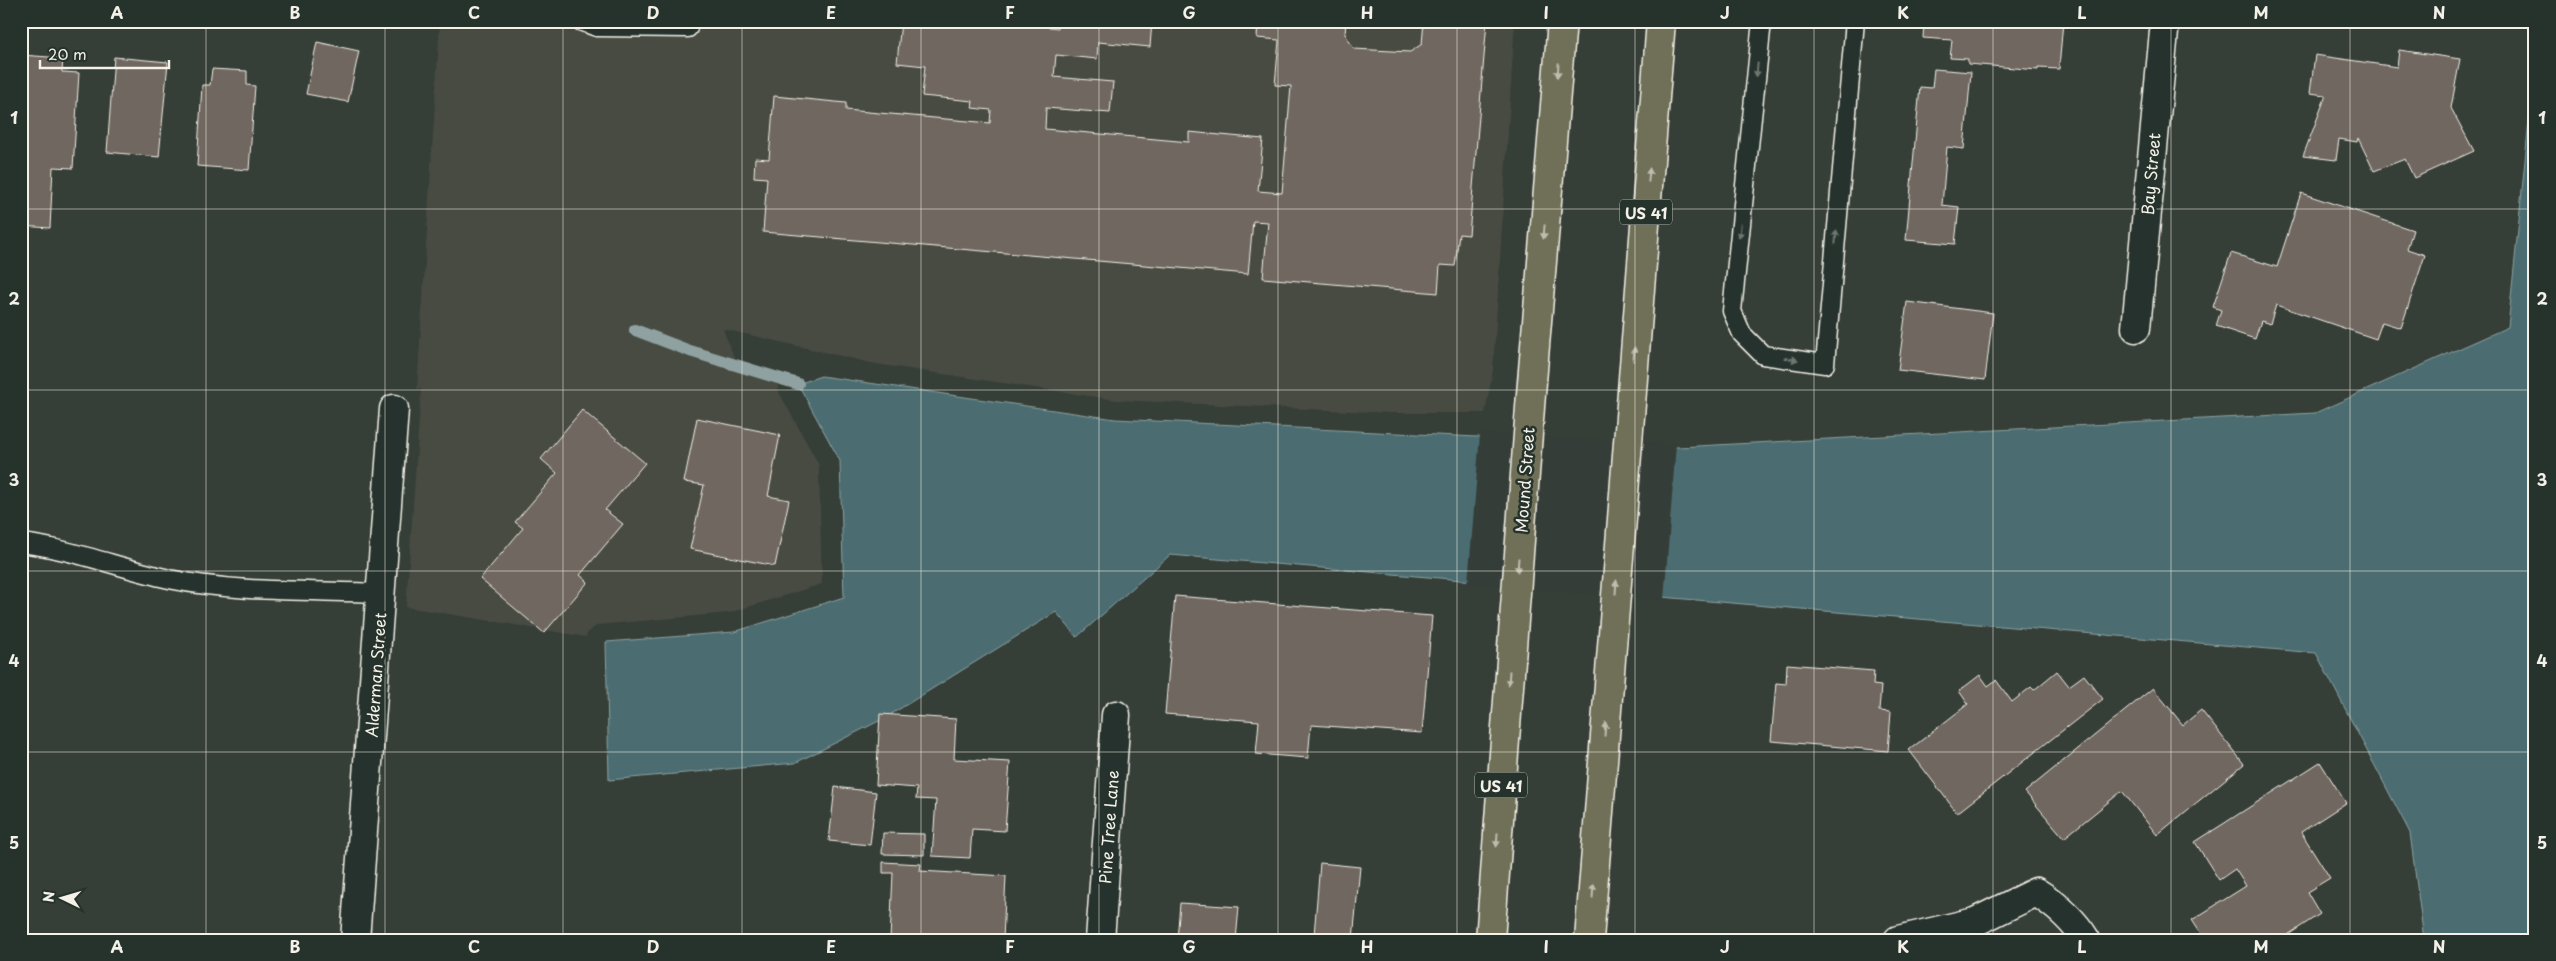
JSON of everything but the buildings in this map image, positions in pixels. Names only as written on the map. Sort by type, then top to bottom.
[{"type":"main road","name":"Mound Street","points":[[1490,940],[1531,394],[1562,21]]},
{"type":"main road","points":[[1646,21],[1658,50]]},
{"type":"main road","name":"US 41","points":[[1589,940],[1661,21]]},
{"type":"street","name":"Bay Street","points":[[2136,328],[2165,21]]},
{"type":"street","name":"Alderman Street","points":[[355,940],[394,409]]},
{"type":"street","name":"Pine Tree Lane","points":[[1100,940],[1116,715]]},
{"type":"street","points":[[1898,940],[1975,922],[2036,892],[2054,904],[2077,925],[2086,940]]},
{"type":"lane","points":[[580,21],[597,28],[688,28],[689,21]]},
{"type":"lane","points":[[1762,21],[1732,311],[1742,334],[1763,355],[1825,364],[1856,21]]},
{"type":"lane","points":[[21,543],[81,553],[169,579],[228,586],[381,593]]},
{"type":"shaded area","points":[[440,21],[1515,21],[1493,371],[1485,413],[1390,413],[1116,400],[875,364],[723,329],[737,364],[777,380],[779,392],[819,465],[822,584],[729,613],[598,625],[588,632],[586,637],[406,607],[421,389],[417,389]]},
{"type":"water","points":[[2535,62],[2535,940],[2424,940],[2410,833],[2316,653],[1170,555],[1077,637],[1056,612],[885,718],[795,763],[609,780],[606,642],[734,632],[844,597],[840,461],[798,384],[821,376],[1115,419],[1678,447],[2315,413],[2508,327]]},
{"type":"pier","points":[[1480,434],[1676,444],[1664,600],[1468,583]]},
{"type":"waterway","points":[[635,330],[690,351],[798,384]]}]
